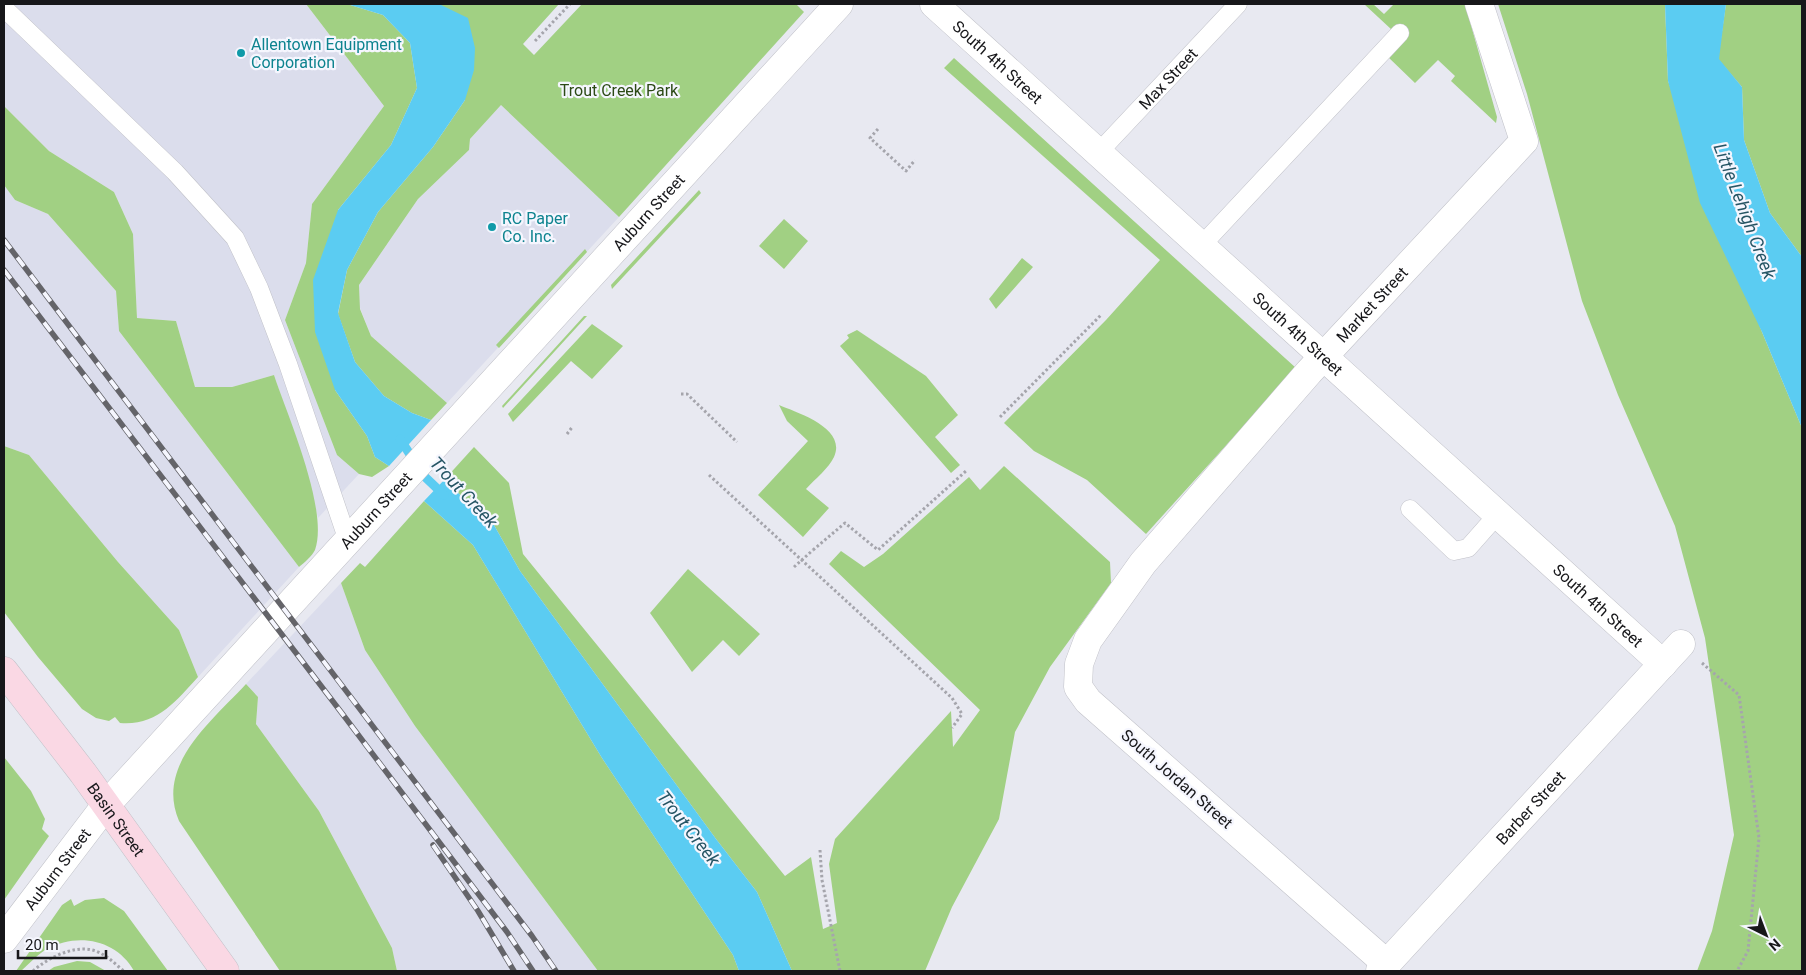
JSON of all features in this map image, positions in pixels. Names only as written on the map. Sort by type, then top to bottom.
[{"type":"main road","name":"Basin Street","points":[[4,670],[15,699],[106,805],[226,971]]},
{"type":"street","name":"South 4th Street","points":[[934,4],[1663,664]]},
{"type":"street","name":"Market Street","points":[[1144,563],[1323,356],[1524,141],[1479,4]]},
{"type":"street","name":"Auburn Street","points":[[4,939],[33,897],[106,805],[454,425],[831,7]]},
{"type":"street","name":"South Jordan Street","points":[[1144,563],[1088,640],[1079,664],[1078,687],[1088,701],[1383,968]]},
{"type":"street","name":"Barber Street","points":[[1383,968],[1681,644]]},
{"type":"lane","name":"Max Street","points":[[1098,153],[1238,4]]},
{"type":"lane","points":[[4,8],[175,172],[236,238],[259,288],[288,364],[348,540]]},
{"type":"lane","points":[[1202,246],[1400,33]]},
{"type":"lane","points":[[1410,509],[1454,551],[1468,548],[1498,514]]},
{"type":"path","points":[[535,41],[570,4]]},
{"type":"path","points":[[878,129],[870,138],[906,171],[915,160]]},
{"type":"path","points":[[1000,417],[1101,315]]},
{"type":"path","points":[[681,394],[687,394],[737,442]]},
{"type":"path","points":[[566,434],[574,426]]},
{"type":"path","points":[[794,567],[845,523],[878,550],[966,471]]},
{"type":"path","points":[[709,475],[952,698],[962,714],[952,728]]},
{"type":"path","points":[[1681,644],[1739,695],[1759,838],[1748,951],[1737,971]]},
{"type":"path","points":[[820,850],[822,880],[840,971]]},
{"type":"path","points":[[33,971],[41,964],[71,949],[101,952],[124,971]]},
{"type":"shaded area","points":[[4,4],[306,4],[384,106],[312,204],[306,263],[285,320],[337,455],[359,474],[318,518],[307,473],[274,375],[232,387],[195,387],[176,321],[137,318],[133,234],[114,192],[49,151],[4,106]]},
{"type":"shaded area","name":"RC Paper Co. Inc.","points":[[501,105],[619,217],[447,403],[371,336],[360,308],[359,285],[418,199],[469,150],[470,139]]},
{"type":"shaded area","points":[[4,185],[15,200],[48,214],[116,291],[119,331],[299,567],[198,677],[179,630],[118,562],[29,455],[4,446]]},
{"type":"shaded area","points":[[341,583],[365,650],[415,726],[598,971],[397,971],[392,948],[319,811],[256,724],[258,697],[246,684]]},
{"type":"green space","points":[[306,4],[347,4],[383,15],[410,43],[417,88],[391,145],[338,210],[335,390],[367,436],[375,457],[389,466],[372,477],[359,474],[337,455],[285,320],[306,263],[312,204],[384,106]]},
{"type":"green space","name":"Trout Creek Park","points":[[392,4],[559,4],[523,44],[534,55],[582,4],[796,4],[804,12],[619,217],[501,105],[470,139],[469,150],[418,199],[359,285],[360,309],[371,336],[447,403],[431,420],[412,413],[384,396],[355,362],[338,314],[347,270],[378,212],[433,147],[465,100]]},
{"type":"green space","points":[[1364,4],[1373,4],[1384,14],[1394,4],[1465,4],[1497,117],[1496,123],[1451,81],[1455,76],[1438,60],[1415,83],[1387,56],[1392,30]]},
{"type":"green space","points":[[1498,4],[1665,4],[1668,81],[1762,332],[1802,428],[1802,971],[1697,971],[1712,931],[1734,835],[1705,638],[1675,526],[1618,395],[1582,301],[1527,94]]},
{"type":"green space","points":[[1726,4],[1802,4],[1802,257],[1770,213],[1744,140],[1742,87],[1718,59]]},
{"type":"green space","points":[[954,58],[1296,368],[1146,534],[1087,480],[1034,451],[1004,423],[1106,320],[1160,260],[944,68]]},
{"type":"green space","points":[[4,106],[49,151],[114,192],[133,234],[137,318],[176,321],[195,387],[232,387],[274,375],[305,463],[316,512],[318,533],[315,550],[299,567],[119,331],[116,291],[48,214],[15,200],[4,185]]},
{"type":"green space","points":[[699,190],[701,193],[612,289],[611,285]]},
{"type":"green space","points":[[784,219],[808,241],[784,269],[759,246]]},
{"type":"green space","points":[[585,249],[587,252],[499,348],[496,345]]},
{"type":"green space","points":[[1022,258],[1033,267],[996,309],[989,299]]},
{"type":"green space","points":[[584,316],[587,316],[503,408],[502,406]]},
{"type":"green space","points":[[592,324],[623,346],[592,379],[571,361],[513,422],[508,414]]},
{"type":"green space","points":[[857,330],[926,376],[958,415],[935,437],[960,465],[951,473],[840,346],[849,338],[847,335]]},
{"type":"green space","points":[[779,405],[818,423],[834,438],[836,447],[832,461],[806,489],[829,508],[803,537],[758,495],[808,441],[787,421]]},
{"type":"green space","points":[[4,446],[29,455],[118,562],[179,630],[198,677],[173,703],[155,716],[145,721],[120,723],[115,717],[109,721],[96,718],[82,709],[38,657],[4,612]]},
{"type":"green space","points":[[474,447],[509,483],[523,554],[785,876],[811,857],[823,929],[837,923],[829,864],[835,839],[951,711],[953,747],[980,710],[829,564],[841,551],[864,567],[883,554],[969,477],[980,490],[1004,466],[1110,562],[1111,583],[1050,667],[1015,732],[999,819],[952,907],[925,971],[792,971],[757,892],[716,839],[520,571],[486,511],[465,500],[445,479]]},
{"type":"green space","points":[[424,501],[473,545],[602,758],[733,955],[739,971],[598,971],[415,726],[365,650],[341,583],[360,563],[365,567]]},
{"type":"green space","points":[[688,569],[760,634],[739,656],[723,640],[692,672],[650,613]]},
{"type":"green space","points":[[246,684],[258,697],[256,724],[319,811],[392,948],[397,971],[280,971],[179,821],[174,801],[175,781],[181,763],[191,745],[204,729]]},
{"type":"green space","points":[[4,757],[31,791],[45,819],[42,829],[49,836],[4,900]]},
{"type":"green space","points":[[104,898],[124,911],[168,971],[134,971],[127,960],[118,952],[96,942],[84,940],[71,941],[47,949],[21,971],[16,971],[62,905],[71,899],[74,906],[85,900]]},
{"type":"green space","points":[[77,961],[90,962],[106,971],[48,971],[54,967]]},
{"type":"water","points":[[347,4],[439,4],[468,18],[475,48],[474,70],[465,100],[433,147],[378,212],[347,270],[338,313],[355,362],[384,396],[412,413],[431,420],[389,466],[375,457],[367,436],[335,390],[315,332],[313,280],[338,210],[391,145],[417,88],[410,43],[383,15]]},
{"type":"water","name":"Little Lehigh Creek","points":[[1665,4],[1726,4],[1719,59],[1742,87],[1744,140],[1770,213],[1802,257],[1802,428],[1762,332],[1700,203],[1668,81]]},
{"type":"water","points":[[445,479],[465,500],[486,511],[520,571],[716,839],[757,892],[792,971],[739,971],[733,955],[602,758],[473,545],[424,501]]},
{"type":"waterway","name":"Trout Creek","points":[[400,439],[424,476],[444,495]]},
{"type":"railway","points":[[4,240],[532,936],[556,971]]},
{"type":"railway","points":[[4,270],[341,712],[507,932],[533,971]]},
{"type":"railway","points":[[433,845],[478,911],[514,971]]},
{"type":"place","name":"Allentown Equipment Corporation","points":[[241,53]]},
{"type":"place","name":"RC Paper Co. Inc.","points":[[492,227]]}]
